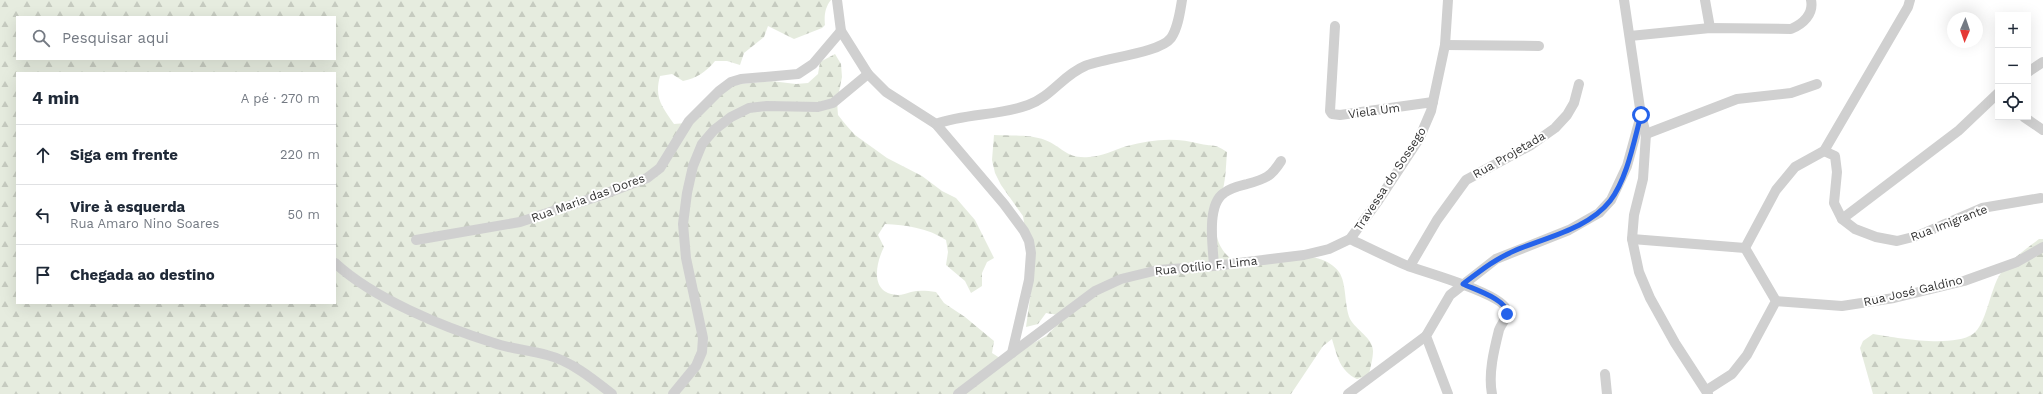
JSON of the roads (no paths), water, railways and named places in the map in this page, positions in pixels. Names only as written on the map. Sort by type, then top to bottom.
[{"type":"street","points":[[837,0],[841,31],[868,74],[886,92],[936,124],[1004,204],[1024,231],[1029,242],[1031,253],[1028,280],[1012,353]]},
{"type":"street","points":[[936,124],[949,119],[997,114],[1029,105],[1047,95],[1072,72],[1086,65],[1150,49],[1163,44],[1170,38],[1177,23],[1182,0]]},
{"type":"street","name":"Travessa do Sossego","points":[[1350,239],[1419,139],[1431,111],[1445,45],[1448,0]]},
{"type":"street","points":[[1624,0],[1641,115],[1646,134],[1643,179],[1634,215],[1632,239],[1639,272],[1650,298],[1675,342],[1708,392],[1732,374],[1747,355],[1776,301],[1745,248]]},
{"type":"street","points":[[1705,0],[1710,28]]},
{"type":"street","points":[[1630,36],[1710,28],[1792,29],[1801,25],[1807,18],[1812,5],[1811,0]]},
{"type":"street","points":[[1745,248],[1780,184],[1795,167],[1824,151],[1909,4],[1917,0]]},
{"type":"street","name":"Viela Um","points":[[1335,26],[1330,111],[1332,114],[1340,115],[1433,102]]},
{"type":"street","name":"Rua Maria das Dores","points":[[416,240],[520,222],[602,196],[647,178],[660,168],[689,121],[718,91],[731,82],[741,79],[798,74],[812,64],[841,31]]},
{"type":"street","points":[[1445,45],[1539,46]]},
{"type":"street","points":[[2031,70],[2043,62]]},
{"type":"street","points":[[673,394],[696,366],[702,352],[703,338],[686,258],[683,224],[693,166],[702,144],[714,130],[731,117],[748,108],[767,106],[818,106],[833,102],[868,74]]},
{"type":"street","name":"Rua Projetada","points":[[1410,266],[1437,220],[1466,180],[1531,145],[1555,128],[1571,109],[1579,84]]},
{"type":"street","points":[[1646,134],[1737,99],[1791,93],[1817,84]]},
{"type":"street","points":[[1824,151],[1835,156],[1837,172],[1834,203],[1842,219],[1958,131],[1995,98]]},
{"type":"street","points":[[1348,394],[1426,336],[1450,295],[1496,259],[1569,230],[1599,213],[1611,200],[1627,166],[1641,115]]},
{"type":"street","points":[[2028,120],[2043,130]]},
{"type":"street","points":[[1214,266],[1212,239],[1213,214],[1217,200],[1223,193],[1233,188],[1270,176],[1281,161]]},
{"type":"street","name":"Rua Imigrante","points":[[1842,219],[1854,229],[1876,237],[1897,241],[1917,236],[1982,208],[2041,198]]},
{"type":"street","points":[[1350,239],[1410,266],[1463,284],[1498,300],[1508,310],[1500,329],[1491,372],[1492,394]]},
{"type":"street","name":"Rua Otílio F. Lima","points":[[958,394],[1095,291],[1120,279],[1158,270],[1214,266],[1304,255],[1329,249],[1350,239]]},
{"type":"street","points":[[1632,239],[1745,248]]},
{"type":"street","name":"Rua José Galdino","points":[[1776,301],[1842,306],[1894,298],[1964,281],[2017,262],[2043,247]]},
{"type":"street","points":[[336,264],[372,291],[442,324],[501,346],[547,354],[563,360],[612,394]]},
{"type":"street","points":[[1426,336],[1448,394]]},
{"type":"street","points":[[1605,374],[1607,394]]}]
